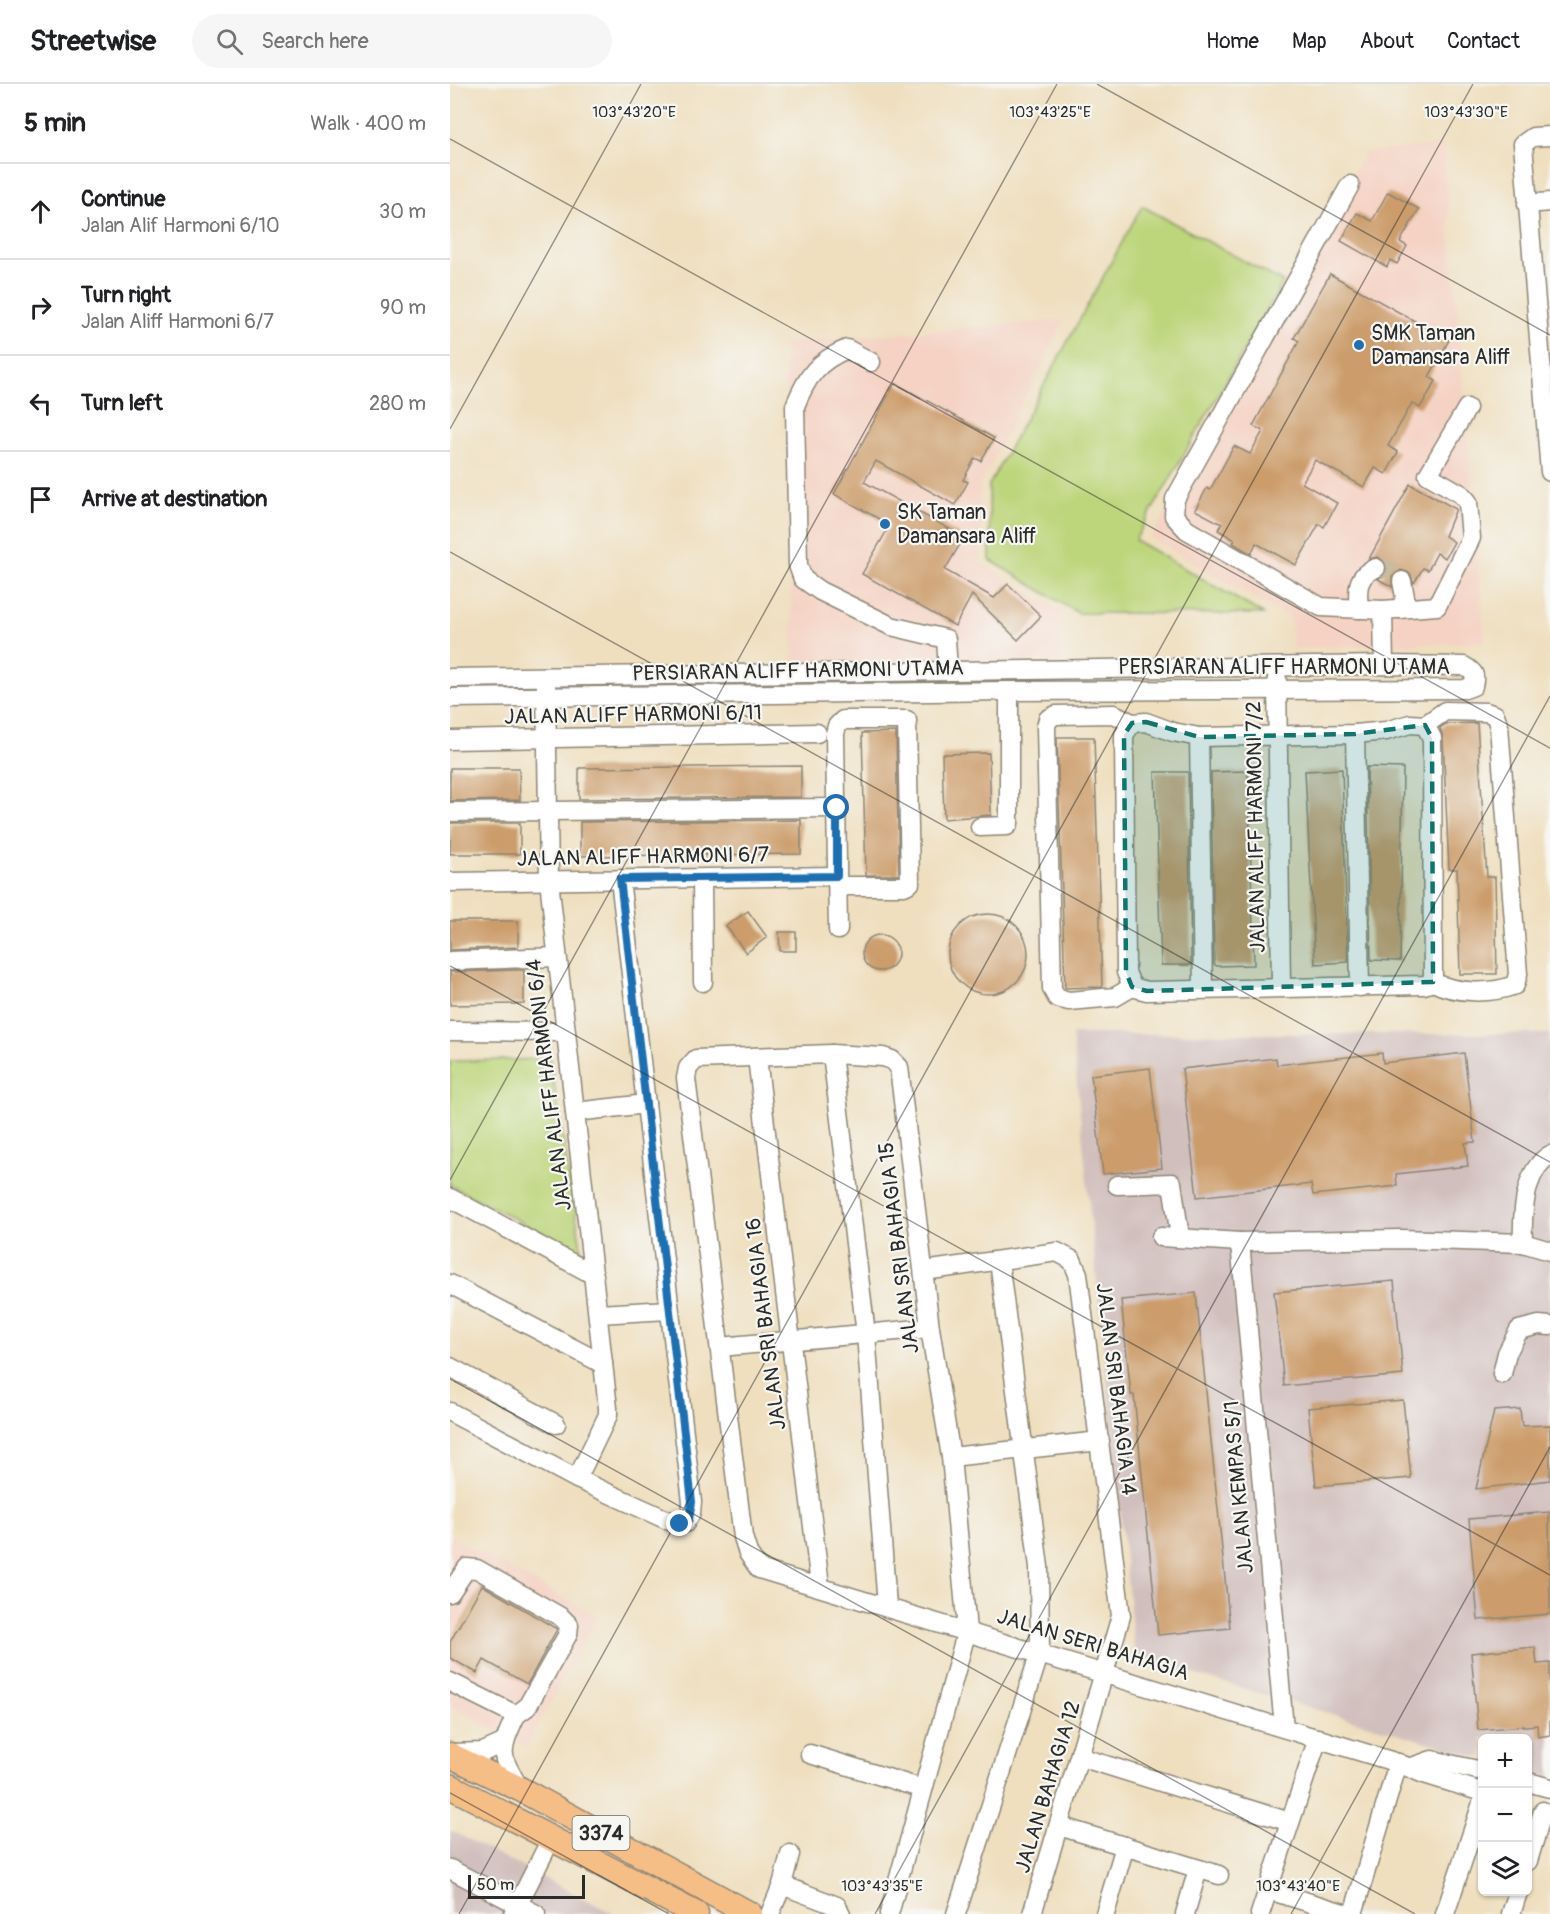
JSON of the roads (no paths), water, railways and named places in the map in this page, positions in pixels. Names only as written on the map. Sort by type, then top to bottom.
[{"type":"main road","name":"3374","points":[[450,1754],[520,1789],[750,1914]]},
{"type":"main road","name":"3374","points":[[450,1786],[696,1914]]},
{"type":"street","points":[[1550,136],[1526,139],[1523,144],[1527,204],[1542,272],[1550,472]]},
{"type":"street","points":[[1350,185],[1175,499],[1174,516],[1187,530],[1321,607],[1392,609],[1437,606],[1471,538],[1468,502],[1461,494],[1428,475],[1467,408]]},
{"type":"street","points":[[1527,204],[1550,202]]},
{"type":"street","points":[[872,362],[847,349],[825,358],[804,384],[795,406],[798,565],[803,579],[820,591],[891,626],[945,639],[948,671]]},
{"type":"street","points":[[1359,609],[1357,590],[1360,579],[1368,571],[1376,568]]},
{"type":"street","points":[[1384,665],[1392,609],[1405,597],[1402,580]]},
{"type":"street","name":"PERSIARAN ALIFF HARMONI UTAMA","points":[[450,678],[1384,665],[1464,666],[1473,671],[1476,677],[1473,686],[1465,689],[1009,691],[929,694],[450,698]]},
{"type":"street","name":"JALAN ALIFF HARMONI 7/2","points":[[1278,668],[1281,986]]},
{"type":"street","name":"JALAN ALIFF HARMONI 6/4","points":[[545,677],[549,880],[608,1415],[577,1479]]},
{"type":"street","points":[[980,827],[1009,824],[1009,691]]},
{"type":"street","points":[[1445,711],[1486,712],[1496,715],[1499,726],[1518,974],[1515,985],[1501,990],[1448,990],[1433,982],[1424,985],[1360,987],[1281,986],[1147,990],[1132,987],[1115,998],[1069,1001],[1056,998],[1052,989],[1046,727],[1048,719],[1056,715],[1113,714],[1132,723],[1146,722],[1173,732],[1199,737],[1278,735],[1355,734],[1386,731],[1410,724],[1425,725],[1445,711]]},
{"type":"street","name":"JALAN ALIFF HARMONI 6/7","points":[[450,882],[702,879],[837,881],[904,886],[910,883],[911,875],[907,720],[843,720],[837,726],[835,734],[837,808]]},
{"type":"street","points":[[1132,723],[1124,735],[1126,972],[1132,987]]},
{"type":"street","points":[[1425,725],[1432,738],[1433,982]]},
{"type":"street","name":"JALAN ALIFF HARMONI 6/11","points":[[450,740],[545,740],[817,733]]},
{"type":"street","points":[[1355,734],[1360,987]]},
{"type":"street","points":[[1199,737],[1203,988]]},
{"type":"street","points":[[450,812],[837,808],[838,930]]},
{"type":"street","points":[[450,1412],[577,1479],[674,1523],[685,1523],[689,1519],[692,1502],[620,879]]},
{"type":"street","points":[[702,879],[703,982]]},
{"type":"street","points":[[450,961],[557,957]]},
{"type":"street","points":[[450,1031],[565,1032]]},
{"type":"street","points":[[832,1054],[866,1334],[887,1606]]},
{"type":"street","name":"JALAN SRI BAHAGIA 15","points":[[720,1347],[686,1078],[688,1068],[696,1059],[832,1054],[883,1057],[892,1060],[899,1067],[930,1328],[951,1457],[967,1629]]},
{"type":"street","name":"JALAN SRI BAHAGIA 16","points":[[757,1058],[820,1586]]},
{"type":"street","points":[[575,1112],[646,1104]]},
{"type":"street","points":[[1523,1243],[1522,1215],[1531,1177],[1550,1155]]},
{"type":"street","points":[[1117,1185],[1172,1184],[1180,1238]]},
{"type":"street","points":[[450,1198],[594,1275]]},
{"type":"street","points":[[1161,1237],[1240,1242],[1401,1239],[1523,1243],[1550,1251]]},
{"type":"street","name":"JALAN KEMPAS 5/1","points":[[1240,1242],[1284,1728]]},
{"type":"street","name":"JALAN SRI BAHAGIA 14","points":[[924,1271],[1057,1252],[1072,1260],[1078,1274],[1121,1616],[1106,1672]]},
{"type":"street","points":[[956,1914],[1040,1652],[1039,1567],[999,1261]]},
{"type":"street","points":[[450,1284],[603,1364]]},
{"type":"street","points":[[598,1314],[669,1310]]},
{"type":"street","points":[[1502,1374],[1507,1353],[1520,1330],[1539,1325],[1550,1326]]},
{"type":"street","points":[[720,1347],[930,1328]]},
{"type":"street","name":"JALAN SERI BAHAGIA","points":[[720,1347],[743,1537],[748,1552],[759,1569],[967,1629],[1405,1765],[1424,1774],[1478,1791]]},
{"type":"street","points":[[450,1367],[556,1424]]},
{"type":"street","points":[[951,1457],[1100,1440]]},
{"type":"street","points":[[450,1593],[467,1568],[477,1569],[561,1617],[569,1625],[568,1634],[527,1707],[516,1715],[503,1743],[504,1762],[520,1789]]},
{"type":"street","points":[[889,1914],[967,1629]]},
{"type":"street","name":"JALAN BAHAGIA 12","points":[[1032,1914],[1106,1672]]},
{"type":"street","points":[[450,1682],[516,1715]]},
{"type":"street","points":[[1260,1914],[1318,1738]]},
{"type":"street","points":[[450,1754],[483,1752],[503,1743]]},
{"type":"street","points":[[810,1754],[923,1790]]},
{"type":"street","points":[[1080,1757],[1290,1822]]},
{"type":"street","points":[[1353,1914],[1405,1765],[1432,1760],[1478,1771]]},
{"type":"street","points":[[1532,1783],[1550,1788]]},
{"type":"street","points":[[1532,1842],[1540,1810]]},
{"type":"street","points":[[1445,1914],[1478,1815]]},
{"type":"street","points":[[1059,1826],[1219,1875]]},
{"type":"street","points":[[516,1909],[551,1839]]},
{"type":"street","points":[[1105,1914],[1125,1846]]},
{"type":"street","points":[[770,1914],[782,1885],[790,1854]]},
{"type":"street","points":[[450,1869],[516,1909],[536,1914]]},
{"type":"street","points":[[1185,1914],[1198,1869]]},
{"type":"street","points":[[782,1885],[837,1906],[841,1914]]},
{"type":"street","points":[[1268,1890],[1347,1914]]},
{"type":"street","points":[[1511,1914],[1517,1896]]},
{"type":"tunnel","points":[[1376,568],[1391,570],[1402,581]]},
{"type":"place","name":"SMK Taman Damansara Aliff","points":[[1359,345]]},
{"type":"place","name":"SK Taman Damansara Aliff","points":[[885,524]]}]
